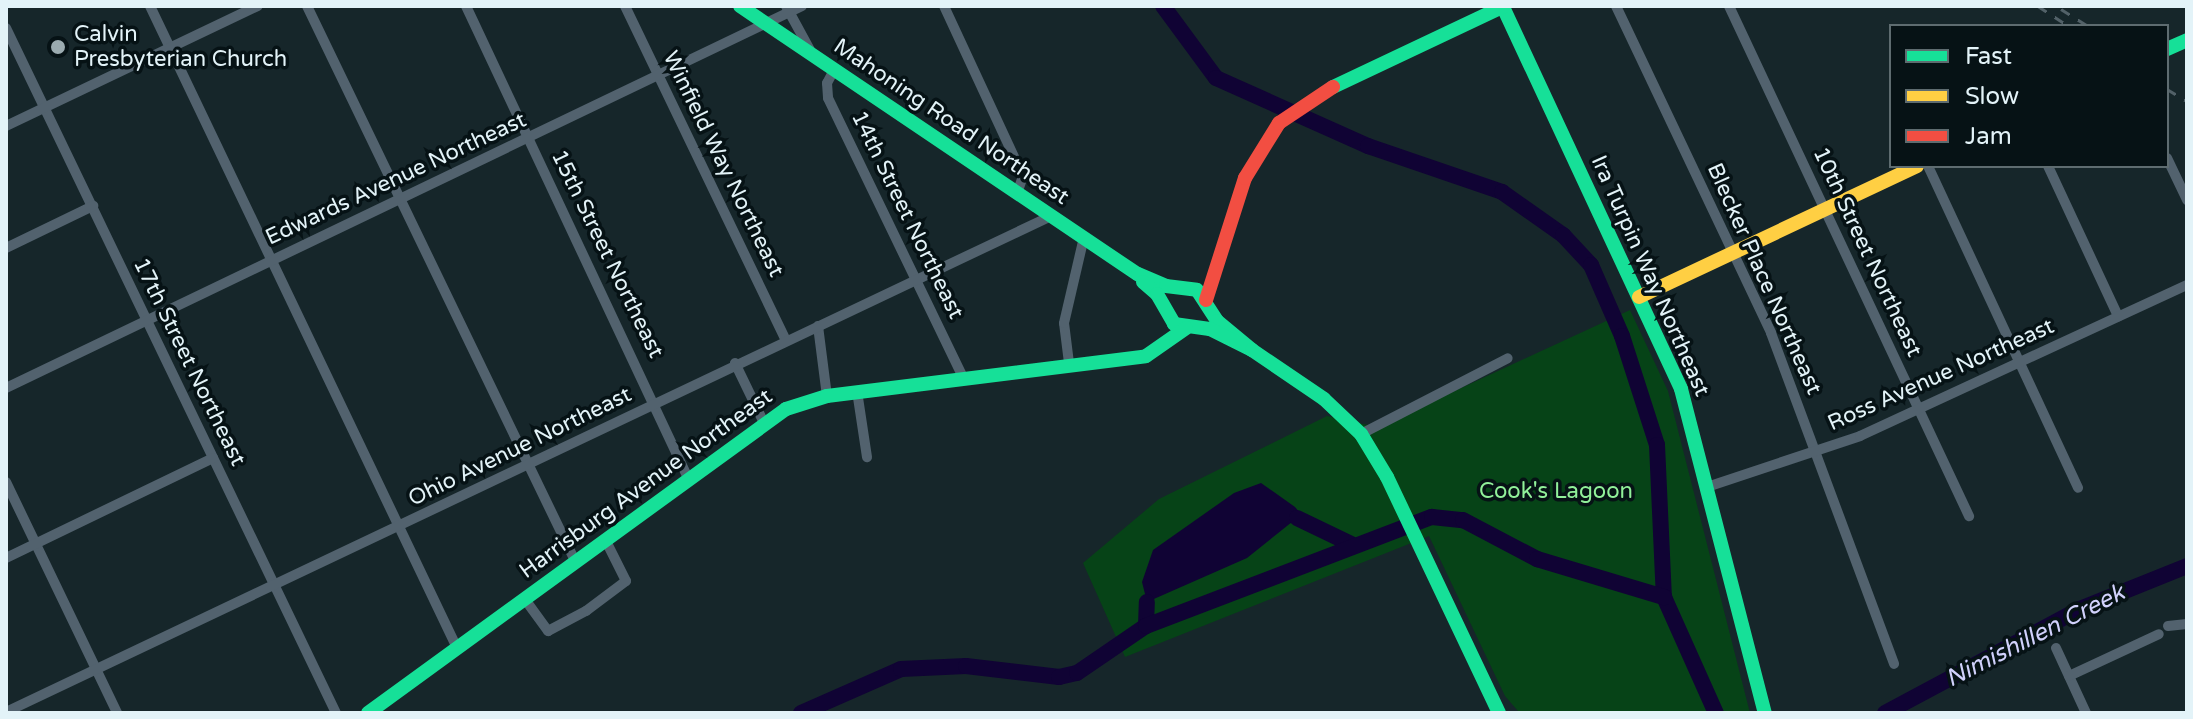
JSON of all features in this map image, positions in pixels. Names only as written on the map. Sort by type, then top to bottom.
[{"type":"street","points":[[150,6],[457,648]]},
{"type":"street","points":[[6,126],[258,6]]},
{"type":"street","points":[[307,6],[575,561]]},
{"type":"street","name":"15th Street Northeast","points":[[466,6],[688,478]]},
{"type":"street","name":"Winfield Way Northeast","points":[[625,6],[785,339]]},
{"type":"street","name":"Mahoning Road Northeast","points":[[740,6],[1138,274],[1184,287]]},
{"type":"street","name":"Edwards Avenue Northeast","points":[[6,388],[530,138],[766,23],[787,9],[802,6]]},
{"type":"street","points":[[944,6],[1023,176],[1017,193]]},
{"type":"street","points":[[1252,350],[1212,330],[1189,327],[1167,314],[1169,296],[1203,276],[1222,239],[1253,160],[1279,123],[1309,100],[1504,6]]},
{"type":"street","name":"Ira Turpin Way Northeast","points":[[1504,6],[1681,389],[1764,713]]},
{"type":"street","name":"Blecker Place Northeast","points":[[1616,6],[1771,333],[1894,664]]},
{"type":"street","name":"10th Street Northeast","points":[[1729,6],[1969,516]]},
{"type":"street","points":[[787,9],[813,56]]},
{"type":"street","name":"17th Street Northeast","points":[[6,28],[336,713]]},
{"type":"street","name":"14th Street Northeast","points":[[834,70],[827,83],[828,98],[963,377]]},
{"type":"street","points":[[2169,162],[2187,200]]},
{"type":"street","points":[[1639,297],[1913,168]]},
{"type":"street","points":[[1929,168],[2078,488]]},
{"type":"street","points":[[2049,168],[2118,316]]},
{"type":"street","points":[[6,248],[93,206]]},
{"type":"street","name":"Ohio Avenue Northeast","points":[[6,712],[528,466],[785,339],[918,281],[1051,216]]},
{"type":"street","points":[[1069,363],[1064,323],[1084,237]]},
{"type":"street","points":[[1189,327],[1202,320],[1222,239]]},
{"type":"street","name":"Mahoning Road Northeast","points":[[1138,274],[1167,314]]},
{"type":"street","name":"Ross Avenue Northeast","points":[[1707,487],[1815,454],[1919,410],[2187,285]]},
{"type":"street","points":[[1184,287],[1206,303],[1217,321],[1252,350],[1324,399],[1361,434],[1402,506],[1499,713]]},
{"type":"street","name":"Harrisburg Avenue Northeast","points":[[1128,356],[1156,342],[1167,314]]},
{"type":"street","points":[[818,326],[827,396]]},
{"type":"street","name":"Harrisburg Avenue Northeast","points":[[368,713],[764,423],[827,396],[1155,353],[1189,327]]},
{"type":"street","points":[[1361,434],[1508,358]]},
{"type":"street","points":[[735,363],[764,423]]},
{"type":"street","points":[[857,391],[867,457]]},
{"type":"street","points":[[6,558],[213,458]]},
{"type":"street","points":[[6,482],[117,713]]},
{"type":"street","points":[[524,598],[548,631],[606,596],[626,581],[605,539]]},
{"type":"street","points":[[2168,626],[2187,624]]},
{"type":"street","points":[[2069,676],[2159,634]]},
{"type":"street","points":[[2056,648],[2086,713]]},
{"type":"street","points":[[1492,698],[1508,713]]},
{"type":"green space","name":"Cook's Lagoon","points":[[1630,310],[1668,391],[1750,713],[1518,711],[1505,696],[1429,536],[1125,657],[1083,563],[1159,499],[1327,416],[1377,427]]},
{"type":"shaded area","points":[[1261,483],[1295,507],[1300,513],[1297,518],[1247,558],[1147,602],[1142,582],[1153,550],[1234,493]]},
{"type":"waterway","points":[[1163,6],[1216,78],[1368,146],[1502,192],[1563,235],[1591,265],[1622,336],[1657,445],[1664,597],[1716,713]]},
{"type":"waterway","points":[[801,713],[901,669],[966,666],[1059,677],[1077,673],[1146,626],[1432,517],[1463,520],[1537,559],[1664,597]]},
{"type":"waterway","points":[[1297,518],[1351,544]]},
{"type":"waterway","name":"Nimishillen Creek","points":[[1885,713],[2080,609],[2187,566]]},
{"type":"waterway","points":[[1146,626],[1147,602]]},
{"type":"railway","points":[[2038,6],[2066,24]]},
{"type":"railway","points":[[2061,9],[2085,24]]},
{"type":"railway","points":[[2169,90],[2187,101]]},
{"type":"traffic: fast","points":[[740,6],[1138,274],[1166,286],[1197,290],[1217,321],[1252,350]]},
{"type":"traffic: fast","points":[[1333,87],[1504,6]]},
{"type":"traffic: fast","points":[[1503,7],[1681,389],[1765,713]]},
{"type":"traffic: fast","points":[[2169,48],[2187,40]]},
{"type":"traffic: fast","points":[[1143,282],[1157,294],[1174,324],[1210,329],[1252,350],[1324,399],[1361,434],[1387,477],[1499,713]]},
{"type":"traffic: fast","points":[[368,713],[786,409],[827,396],[1146,356],[1186,328]]},
{"type":"traffic: slow","points":[[1639,297],[1913,168]]},
{"type":"traffic: jam","points":[[1206,300],[1245,178],[1279,123],[1333,87]]},
{"type":"place","name":"Calvin Presbyterian Church","points":[[58,47]]}]
